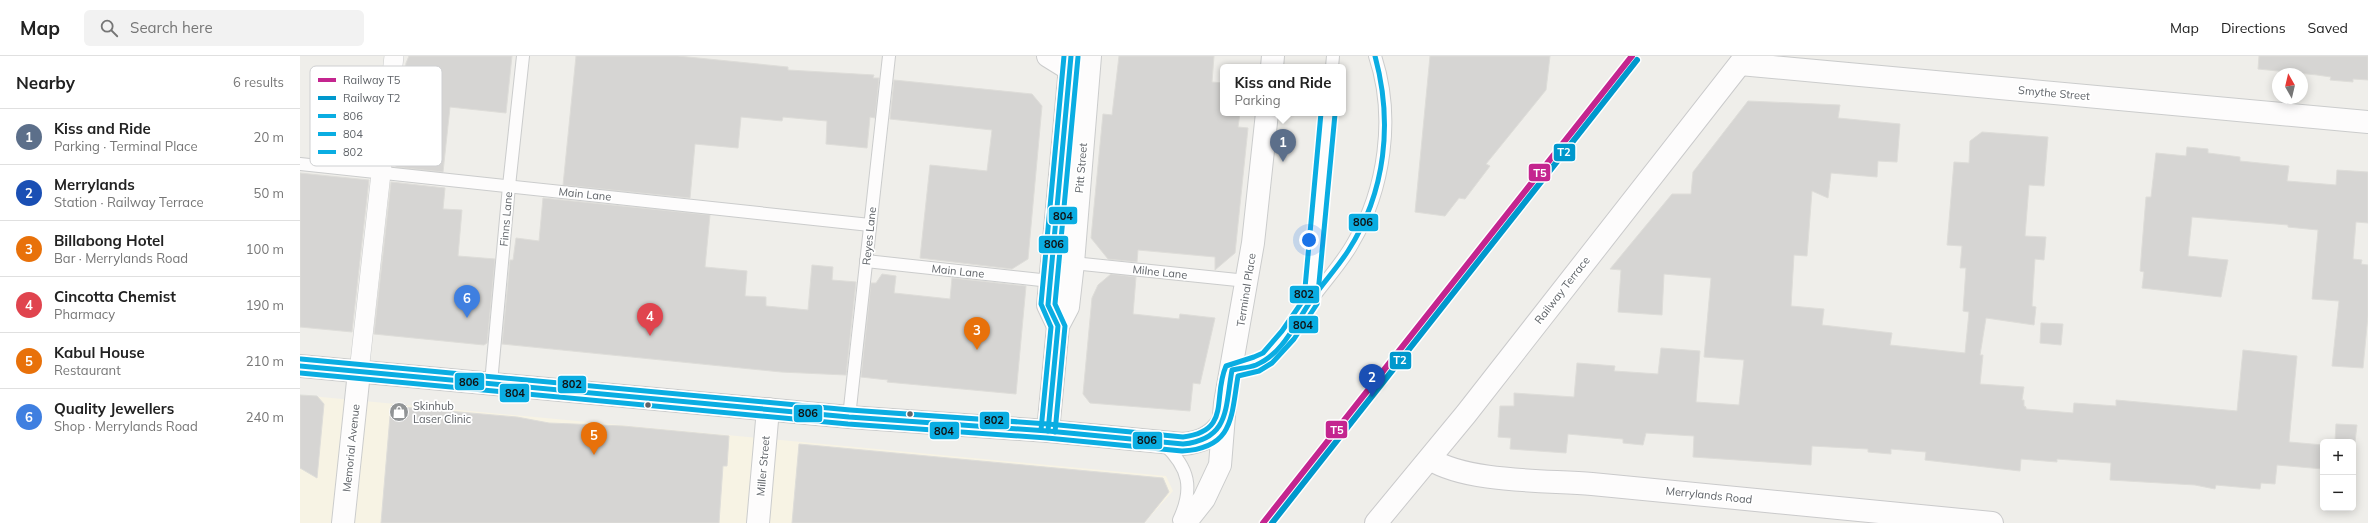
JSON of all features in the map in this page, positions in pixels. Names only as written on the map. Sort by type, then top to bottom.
[{"type":"street","points":[[393,66],[394,56]]},
{"type":"street","points":[[1048,56],[1070,63]]},
{"type":"street","name":"Pitt Street","points":[[1048,431],[1058,326],[1068,307],[1073,263],[1090,56]]},
{"type":"street","name":"Smythe Street","points":[[1743,60],[2368,122]]},
{"type":"street","name":"Railway Terrace","points":[[1376,523],[1430,459],[1743,60]]},
{"type":"street","name":"Pitt Street","points":[[1058,326],[1048,305],[1070,63]]},
{"type":"street","name":"Terminal Place","points":[[1185,523],[1204,500],[1220,465],[1223,422],[1247,281],[1267,116]]},
{"type":"street","points":[[358,372],[382,166]]},
{"type":"street","points":[[300,366],[849,417],[1048,431],[1162,442],[1200,442],[1214,434],[1223,422]]},
{"type":"street","name":"Memorial Avenue","points":[[344,523],[358,372]]},
{"type":"street","name":"Miller Street","points":[[758,523],[768,409]]},
{"type":"street","name":"Merrylands Road","points":[[1430,459],[1453,471],[1476,475],[1574,482],[1992,523]]},
{"type":"lane","name":"Finns Lane","points":[[491,383],[509,186],[523,56]]},
{"type":"lane","name":"Reyes Lane","points":[[849,417],[889,56]]},
{"type":"lane","points":[[1232,370],[1257,364],[1267,358],[1288,335],[1353,244],[1367,216],[1376,189],[1385,127],[1384,94],[1375,56]]},
{"type":"lane","points":[[1311,301],[1328,116]]},
{"type":"lane","name":"Main Lane","points":[[300,164],[310,165]]},
{"type":"lane","name":"Main Lane","points":[[320,166],[870,225]]},
{"type":"lane","name":"Main Lane","points":[[866,261],[1050,281]]},
{"type":"lane","name":"Milne Lane","points":[[1073,263],[1247,281]]},
{"type":"lane","points":[[1162,442],[1177,458],[1186,474],[1188,483],[1185,505],[1178,523]]},
{"type":"shaded area","points":[[300,395],[1166,476],[1173,491],[1144,523],[300,523]]},
{"type":"building","points":[[409,56],[512,56],[506,113],[450,107],[443,172],[396,167],[442,166],[442,66],[406,66]]},
{"type":"building","points":[[576,56],[678,56],[788,67],[788,70],[874,75],[873,78],[879,78],[875,118],[870,117],[867,148],[826,144],[827,121],[783,117],[782,121],[741,117],[738,148],[695,144],[690,198],[563,185]]},
{"type":"building","points":[[1119,56],[1214,56],[1212,82],[1220,83],[1220,116],[1240,116],[1238,127],[1248,128],[1235,253],[1215,270],[1215,257],[1138,250],[1137,262],[1108,259],[1091,238],[1103,114],[1112,115]]},
{"type":"building","points":[[1430,56],[1550,56],[1546,90],[1486,164],[1490,166],[1465,199],[1459,198],[1445,216],[1415,212]]},
{"type":"building","points":[[2259,56],[2368,56],[2368,80],[2353,79],[2353,82],[2330,80],[2331,77],[2308,74],[2308,68],[2272,68],[2272,70],[2258,69]]},
{"type":"building","points":[[894,80],[1032,94],[1042,106],[1028,259],[1012,269],[920,258],[930,165],[987,171],[992,130],[890,119]]},
{"type":"building","points":[[1748,101],[1840,105],[1838,118],[1900,124],[1897,162],[1878,161],[1877,177],[1831,173],[1828,198],[1812,191],[1807,256],[1794,255],[1791,306],[1824,309],[1822,325],[1892,333],[1890,345],[1965,353],[1969,312],[1963,311],[1966,268],[1960,268],[1962,246],[1947,245],[1954,162],[1969,163],[1970,141],[1982,132],[2048,137],[2044,186],[2029,185],[2025,236],[2046,237],[2044,260],[2035,259],[2032,306],[2036,307],[2034,325],[1986,318],[1980,355],[1983,355],[1980,384],[2024,387],[2022,400],[2024,400],[2024,406],[2026,409],[2073,413],[2074,403],[2116,406],[2116,400],[2237,411],[2243,350],[2297,356],[2289,442],[2320,445],[2320,469],[2277,465],[2275,484],[2261,483],[2260,489],[2216,485],[2215,489],[2195,485],[2110,480],[2111,463],[2057,459],[2057,462],[2021,459],[2020,471],[1925,460],[1926,452],[1891,449],[1891,454],[1868,452],[1868,449],[1812,446],[1811,465],[1693,457],[1694,436],[1646,433],[1643,445],[1623,443],[1623,439],[1568,434],[1566,453],[1510,449],[1511,438],[1498,437],[1500,406],[1514,406],[1514,393],[1574,397],[1577,363],[1615,366],[1614,371],[1658,374],[1661,348],[1700,351],[1696,402],[1739,405],[1744,360],[1704,357],[1711,278],[1664,274],[1662,315],[1618,312],[1621,270],[1610,269],[1672,194],[1691,194],[1693,172]]},
{"type":"building","points":[[2187,147],[2208,149],[2208,153],[2240,157],[2240,161],[2289,166],[2287,181],[2336,185],[2337,170],[2368,172],[2368,223],[2356,222],[2353,259],[2362,260],[2361,264],[2368,265],[2368,316],[2363,368],[2332,366],[2339,301],[2312,299],[2318,230],[2288,227],[2288,225],[2192,217],[2188,256],[2228,260],[2221,297],[2142,288],[2144,272],[2140,271],[2146,197],[2151,197],[2156,153],[2186,156]]},
{"type":"building","points":[[300,173],[369,180],[352,332],[300,327]]},
{"type":"building","points":[[391,182],[445,188],[443,209],[462,210],[458,256],[495,259],[487,343],[484,345],[374,334]]},
{"type":"building","points":[[543,198],[710,215],[705,267],[747,271],[745,296],[766,297],[766,306],[808,310],[812,265],[833,267],[832,280],[856,282],[846,375],[781,372],[502,344],[510,260],[513,260],[516,238],[539,241]]},
{"type":"building","points":[[882,274],[896,276],[894,293],[950,299],[952,278],[1026,286],[1016,394],[887,382],[888,380],[861,377],[871,283],[876,283]]},
{"type":"building","points":[[1111,274],[1136,277],[1133,314],[1179,319],[1180,314],[1215,318],[1200,384],[1193,383],[1190,411],[1090,403],[1083,394],[1092,298],[1098,285]]},
{"type":"building","points":[[2041,323],[2063,324],[2061,345],[2040,343]]},
{"type":"building","points":[[300,395],[317,396],[324,404],[317,478],[300,468]]},
{"type":"building","points":[[401,407],[517,417],[549,423],[623,426],[729,436],[727,466],[723,466],[719,523],[381,523],[390,416]]},
{"type":"building","points":[[2336,424],[2357,425],[2355,439],[2335,439]]},
{"type":"building","points":[[799,444],[1163,478],[1169,492],[1144,523],[792,523]]},
{"type":"rail line","name":"T5","points":[[1263,523],[1632,56]]},
{"type":"rail line","name":"T2","points":[[1272,523],[1637,60]]},
{"type":"transit line","name":"802","points":[[1041,430],[1051,327],[1041,304],[1064,56]]},
{"type":"transit line","name":"806","points":[[1048,431],[1058,326],[1048,305],[1071,56]]},
{"type":"transit line","name":"806","points":[[300,366],[849,417],[1048,431],[1183,444],[1198,441],[1210,436],[1222,419],[1226,409],[1232,370],[1256,365],[1266,360],[1274,353],[1288,336],[1312,299],[1344,257],[1361,228],[1371,205],[1378,181],[1382,156],[1384,106],[1381,81],[1375,56]]},
{"type":"transit line","name":"804","points":[[1055,432],[1065,326],[1055,304],[1078,57]]},
{"type":"transit line","name":"802","points":[[301,359],[850,410],[1048,424],[1183,437],[1198,434],[1208,428],[1218,411],[1222,378],[1226,366],[1263,353],[1282,331],[1304,299],[1321,116]]},
{"type":"transit line","name":"804","points":[[300,373],[848,424],[1047,438],[1182,451],[1199,449],[1212,444],[1221,437],[1227,428],[1234,405],[1238,376],[1259,371],[1272,363],[1294,339],[1317,304],[1335,116]]},
{"type":"place","name":"Kiss and Ride","points":[[1283,162]]},
{"type":"place","name":"Quality Jewellers","points":[[467,318]]},
{"type":"place","name":"Cincotta Chemist","points":[[650,336]]},
{"type":"place","name":"Billabong Hotel","points":[[977,350]]},
{"type":"place","name":"Merrylands","points":[[1372,397]]},
{"type":"place","name":"Skinhub Laser Clinic","points":[[399,412]]},
{"type":"place","name":"Kabul House","points":[[594,455]]}]
